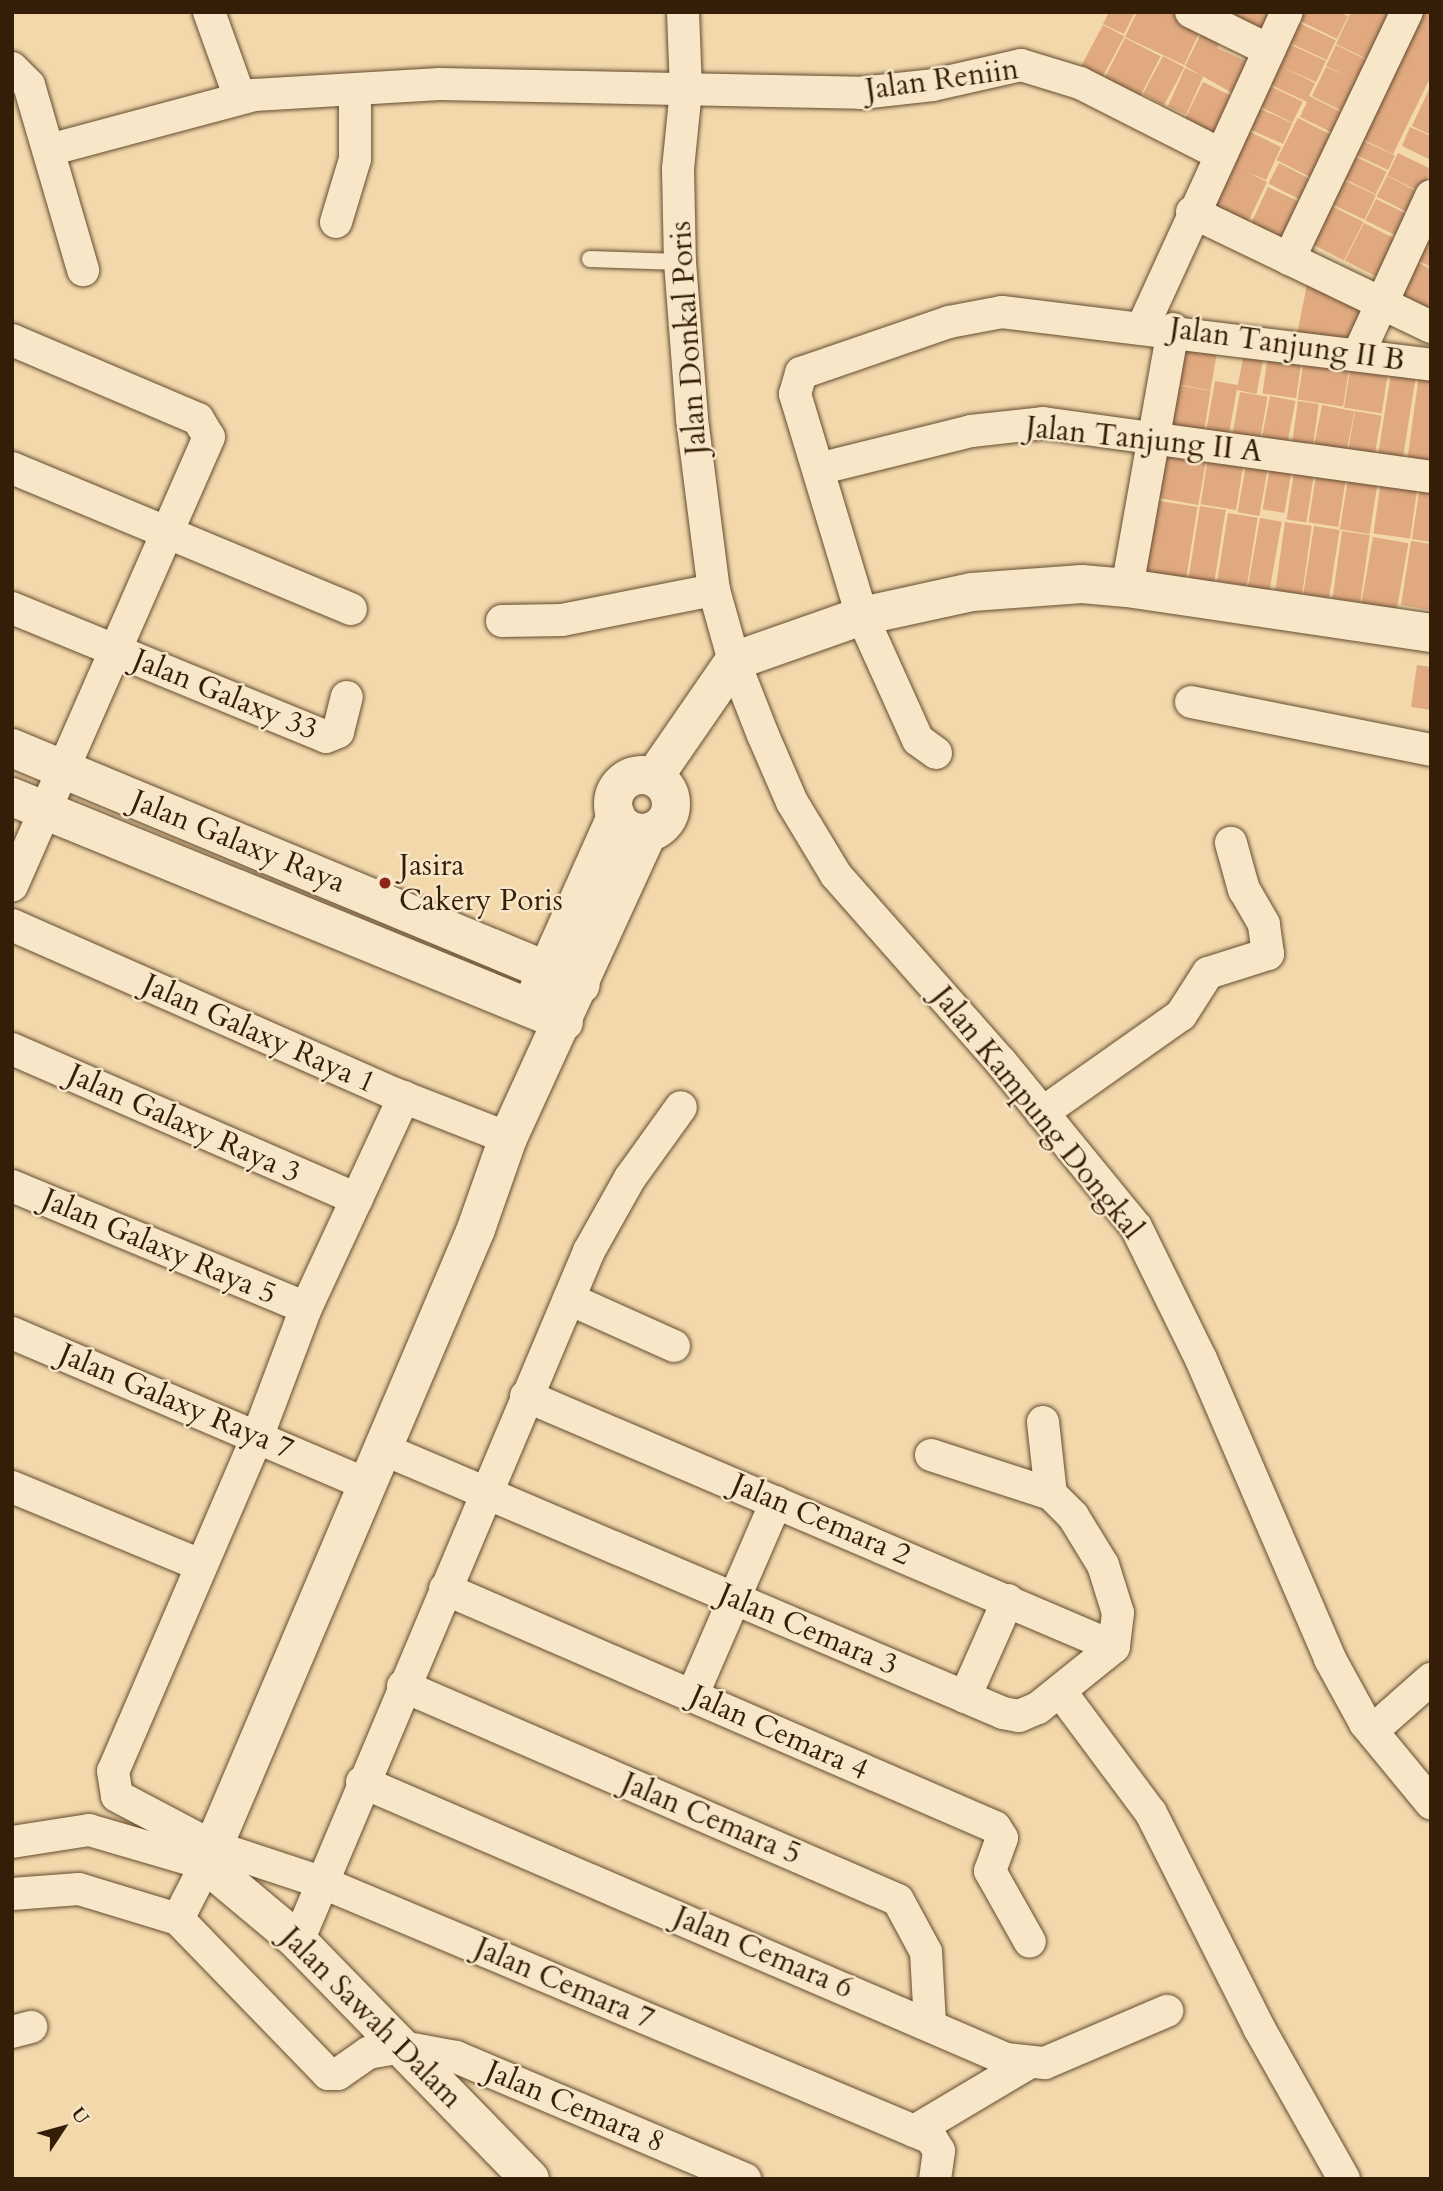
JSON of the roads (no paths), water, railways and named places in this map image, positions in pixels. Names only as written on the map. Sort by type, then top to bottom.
[{"type":"street","points":[[209,12],[240,98]]},
{"type":"street","name":"Jalan Donkal Poris","points":[[683,12],[686,90],[678,169],[680,262],[713,590],[734,662]]},
{"type":"street","points":[[1191,12],[1269,50]]},
{"type":"street","points":[[1143,326],[1192,212],[1287,12]]},
{"type":"street","points":[[1289,259],[1407,12]]},
{"type":"street","name":"Jalan Reniin","points":[[49,150],[240,98],[440,84],[861,93],[933,85],[1021,65],[1080,83],[1220,155]]},
{"type":"street","points":[[12,68],[29,85],[83,270]]},
{"type":"street","points":[[336,222],[355,159],[355,90]]},
{"type":"street","points":[[1358,355],[1380,301],[1431,196]]},
{"type":"street","points":[[1192,212],[1431,327]]},
{"type":"street","name":"Jalan Tanjung II B","points":[[936,753],[918,740],[862,616],[795,394],[797,377],[806,370],[978,314],[1173,329],[1431,365]]},
{"type":"street","points":[[1127,588],[1173,329]]},
{"type":"street","points":[[12,340],[206,426],[209,437],[64,770],[29,804],[12,886]]},
{"type":"street","name":"Jalan Tanjung II A","points":[[818,469],[1019,423],[1153,437],[1431,477]]},
{"type":"street","points":[[12,467],[351,609]]},
{"type":"street","points":[[197,1881],[354,1480],[383,1449],[477,1229],[508,1138],[538,1071],[548,1015],[631,825],[669,816],[671,802],[654,777],[734,662],[862,616],[1025,586],[1127,588],[1431,633]]},
{"type":"street","points":[[502,621],[562,620],[713,590]]},
{"type":"street","points":[[12,608],[117,652]]},
{"type":"street","name":"Jalan Galaxy 33","points":[[117,652],[326,737],[338,732],[348,697]]},
{"type":"street","name":"Jalan Kampung Dongkal","points":[[734,662],[792,802],[836,875],[1042,1113],[1136,1227],[1201,1359],[1330,1659],[1372,1731],[1431,1803]]},
{"type":"street","points":[[1191,702],[1431,750]]},
{"type":"street","name":"Jalan Galaxy Raya","points":[[12,748],[564,978]]},
{"type":"street","name":"Jalan Galaxy Raya","points":[[29,804],[548,1015]]},
{"type":"street","points":[[1042,1113],[1181,1015],[1208,973],[1268,954],[1264,924],[1244,890],[1231,844]]},
{"type":"street","name":"Jalan Galaxy Raya 1","points":[[12,925],[404,1097],[508,1138]]},
{"type":"street","name":"Jalan Galaxy Raya 3","points":[[12,1049],[357,1199]]},
{"type":"street","points":[[385,2050],[338,2074],[322,2070],[197,1881],[117,1796],[111,1782],[200,1565],[258,1435],[306,1308],[404,1097]]},
{"type":"street","points":[[298,1941],[362,1782],[489,1493],[526,1396],[569,1299],[630,1178],[681,1107]]},
{"type":"street","name":"Jalan Galaxy Raya 5","points":[[12,1186],[306,1308]]},
{"type":"street","points":[[569,1299],[674,1346]]},
{"type":"street","name":"Jalan Galaxy Raya 7","points":[[12,1333],[258,1435],[354,1480]]},
{"type":"street","name":"Jalan Cemara 2","points":[[526,1396],[1114,1647]]},
{"type":"street","points":[[1044,1422],[1051,1494]]},
{"type":"street","name":"Jalan Cemara 3","points":[[383,1449],[965,1697],[1019,1716],[1060,1691],[1114,1647]]},
{"type":"street","points":[[931,1455],[1051,1494],[1073,1516],[1103,1565],[1118,1613],[1114,1647]]},
{"type":"street","points":[[12,1487],[200,1565]]},
{"type":"street","points":[[693,1694],[776,1502]]},
{"type":"street","name":"Jalan Cemara 4","points":[[445,1589],[693,1694],[995,1827],[1002,1838],[990,1871],[1030,1942]]},
{"type":"street","points":[[965,1697],[1008,1600]]},
{"type":"street","points":[[1372,1731],[1431,1679]]},
{"type":"street","name":"Jalan Cemara 5","points":[[403,1686],[898,1900],[926,1952],[930,2024]]},
{"type":"street","points":[[1060,1691],[1152,1813],[1259,2028],[1344,2179]]},
{"type":"street","name":"Jalan Cemara 6","points":[[362,1782],[1027,2064]]},
{"type":"street","points":[[12,1842],[89,1830],[197,1881]]},
{"type":"street","points":[[12,1894],[197,1881]]},
{"type":"street","name":"Jalan Cemara 7","points":[[197,1881],[321,1882],[914,2131]]},
{"type":"street","name":"Jalan Sawah Dalam","points":[[197,1881],[298,1941],[385,2050],[530,2179]]},
{"type":"street","points":[[935,2179],[937,2144],[914,2131],[1027,2064],[1045,2063],[1167,2011]]},
{"type":"street","name":"Jalan Cemara 8","points":[[385,2050],[456,2057],[744,2179]]},
{"type":"lane","points":[[590,259],[680,262]]},
{"type":"place","name":"Jasira Cakery Poris","points":[[385,883]]}]
